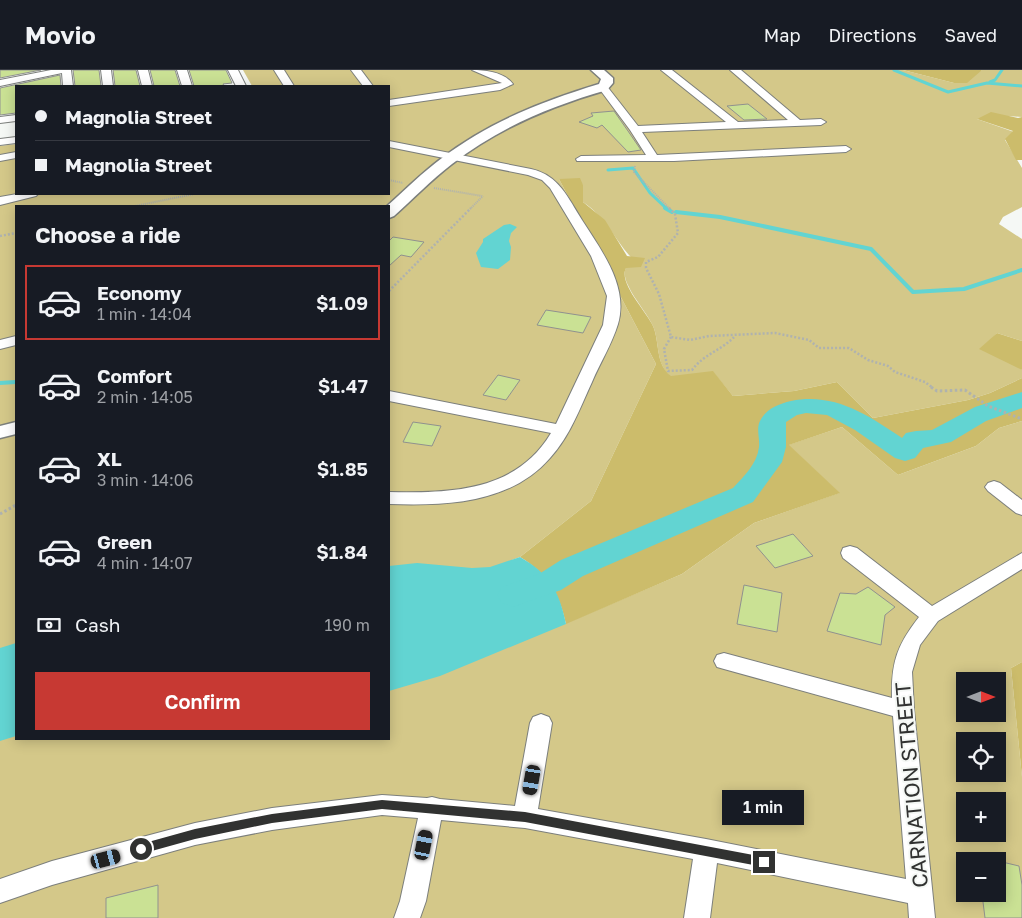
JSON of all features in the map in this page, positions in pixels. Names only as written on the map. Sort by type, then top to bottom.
[{"type":"street","points":[[0,83],[28,81],[66,70],[68,85]]},
{"type":"street","points":[[106,70],[108,85]]},
{"type":"street","points":[[143,70],[147,85]]},
{"type":"street","points":[[182,70],[187,85]]},
{"type":"street","points":[[233,70],[240,85]]},
{"type":"street","points":[[279,70],[288,85]]},
{"type":"street","points":[[356,70],[367,85]]},
{"type":"street","points":[[390,103],[500,87],[508,84],[505,80],[477,70]]},
{"type":"street","points":[[390,212],[454,156],[496,128],[550,103],[603,87],[608,83],[607,78],[597,70]]},
{"type":"street","points":[[666,70],[735,125]]},
{"type":"street","points":[[735,70],[798,122]]},
{"type":"street","points":[[603,87],[636,129],[653,158]]},
{"type":"street","points":[[0,120],[15,118]]},
{"type":"street","points":[[636,129],[821,122]]},
{"type":"street","points":[[0,142],[15,140]]},
{"type":"street","points":[[390,144],[531,172],[546,178],[555,186],[605,271],[614,297],[612,322],[561,430],[544,454],[528,470],[504,484],[471,495],[433,501],[390,498]]},
{"type":"street","points":[[581,159],[653,158],[846,149]]},
{"type":"street","points":[[0,158],[15,155]]},
{"type":"street","points":[[0,201],[27,195]]},
{"type":"street","points":[[0,345],[15,340]]},
{"type":"street","points":[[390,396],[421,404],[561,430]]},
{"type":"street","points":[[0,432],[15,428]]},
{"type":"street","points":[[994,487],[1022,509]]},
{"type":"street","points":[[850,553],[931,616]]},
{"type":"street","name":"CARNATION STREET","points":[[922,918],[903,710],[902,672],[911,642],[931,616],[1022,560]]},
{"type":"street","points":[[724,661],[903,710]]},
{"type":"street","points":[[525,817],[542,723]]},
{"type":"street","points":[[0,891],[52,873],[185,837],[272,818],[382,805],[525,817],[706,850],[920,894]]},
{"type":"street","points":[[407,918],[413,900],[432,808]]},
{"type":"street","points":[[697,918],[706,850]]},
{"type":"path","points":[[636,158],[634,172],[675,214],[678,233],[676,237],[665,246],[658,257],[646,262],[646,268],[659,294],[671,337]]},
{"type":"path","points":[[140,205],[189,195]]},
{"type":"path","points":[[390,291],[483,196]]},
{"type":"path","points":[[0,236],[15,233]]},
{"type":"path","points":[[671,337],[690,340],[709,336],[775,333],[809,340],[819,348],[849,348],[868,360],[888,366],[896,372],[925,382],[937,391],[954,392],[965,390],[988,406],[1022,419]]},
{"type":"path","points":[[671,337],[665,343],[663,352],[668,372],[692,370],[701,358],[727,345],[735,336]]},
{"type":"path","points":[[0,514],[15,506]]},
{"type":"shaded area","points":[[243,70],[903,70],[954,83],[982,70],[1022,70],[1022,117],[1008,116],[977,119],[1014,132],[1005,140],[1022,168],[1022,207],[1003,217],[999,224],[1022,239],[1022,341],[997,333],[988,343],[1022,370],[1022,378],[990,393],[968,400],[873,418],[837,382],[794,391],[733,396],[713,372],[671,377],[662,366],[653,326],[632,293],[625,277],[626,267],[641,267],[593,209],[583,202],[583,185],[559,179],[656,364],[591,501],[520,557],[512,560],[557,627],[682,574],[754,523],[839,493],[788,445],[842,427],[898,475],[976,446],[999,428],[1022,421],[1022,662],[1011,668],[1022,777],[1022,918],[0,918],[0,146],[15,144],[15,195],[390,195],[390,85],[251,85]]},
{"type":"shaded area","points":[[903,70],[982,70],[967,83],[954,83]]},
{"type":"shaded area","points":[[991,112],[1018,118],[1022,117],[1022,160],[1016,160],[1005,139],[1013,131],[977,119]]},
{"type":"shaded area","points":[[580,178],[583,185],[583,202],[605,220],[627,256],[645,258],[641,267],[626,268],[626,281],[629,289],[653,326],[662,365],[671,376],[713,371],[733,396],[794,391],[837,382],[873,418],[968,400],[990,393],[1022,378],[1022,421],[999,428],[976,446],[898,475],[842,427],[789,445],[840,493],[754,523],[682,574],[566,624],[560,602],[550,584],[538,570],[520,557],[591,501],[656,364],[559,179]]},
{"type":"shaded area","points":[[997,333],[1022,341],[1022,370],[979,349]]},
{"type":"shaded area","points":[[1022,662],[1022,777],[1011,668]]},
{"type":"water","points":[[510,224],[517,227],[511,233],[509,241],[511,247],[510,260],[498,269],[481,267],[476,253],[483,239],[504,225]]},
{"type":"water","points":[[520,557],[530,563],[545,577],[556,592],[566,624],[440,676],[390,691],[390,566],[417,563],[472,568],[490,567]]},
{"type":"water","points":[[15,643],[15,736],[0,741],[0,648]]},
{"type":"building","points":[[0,70],[41,70],[0,78]]},
{"type":"building","points":[[73,70],[99,70],[101,85],[75,85]]},
{"type":"building","points":[[113,70],[136,70],[140,85],[115,85]]},
{"type":"building","points":[[150,70],[175,70],[180,85],[154,85]]},
{"type":"building","points":[[189,70],[226,70],[232,83],[224,85],[194,85]]},
{"type":"building","points":[[60,75],[61,85],[15,85],[15,113],[0,115],[0,88]]},
{"type":"building","points":[[748,104],[767,119],[744,120],[727,106]]},
{"type":"building","points":[[614,111],[641,150],[628,152],[602,125],[597,128],[579,122],[593,116],[591,113]]},
{"type":"building","points":[[393,237],[424,242],[411,257],[401,255],[390,265],[390,240]]},
{"type":"building","points":[[546,310],[591,317],[583,333],[537,325]]},
{"type":"building","points":[[498,375],[520,380],[506,400],[483,395]]},
{"type":"building","points":[[413,422],[441,426],[432,446],[403,442]]},
{"type":"building","points":[[793,534],[813,556],[775,568],[756,546]]},
{"type":"building","points":[[744,585],[782,593],[777,632],[737,624]]},
{"type":"building","points":[[868,587],[895,607],[885,615],[881,645],[827,631],[840,593],[856,594]]},
{"type":"building","points":[[1006,863],[1019,866],[1022,885],[1022,918],[985,918],[983,902],[1006,902]]},
{"type":"building","points":[[158,885],[158,918],[106,918],[106,898]]},
{"type":"waterway","points":[[894,70],[948,92],[987,83],[1022,86]]},
{"type":"waterway","points":[[990,82],[995,80],[1002,70]]},
{"type":"waterway","points":[[608,170],[633,168],[650,193],[667,209]]},
{"type":"waterway","points":[[665,208],[672,212]]},
{"type":"waterway","points":[[676,212],[720,217],[871,249],[913,292],[964,289],[1022,270]]},
{"type":"waterway","points":[[0,383],[15,382]]},
{"type":"waterway","points":[[513,595],[550,582],[572,568],[743,495],[761,474],[768,462],[772,447],[771,430],[774,419],[789,409],[821,406],[836,410],[864,424],[905,452],[916,439],[937,438],[984,412],[1022,400]]},
{"type":"route","points":[[141,849],[195,834],[272,818],[382,805],[525,817],[764,862]]}]
